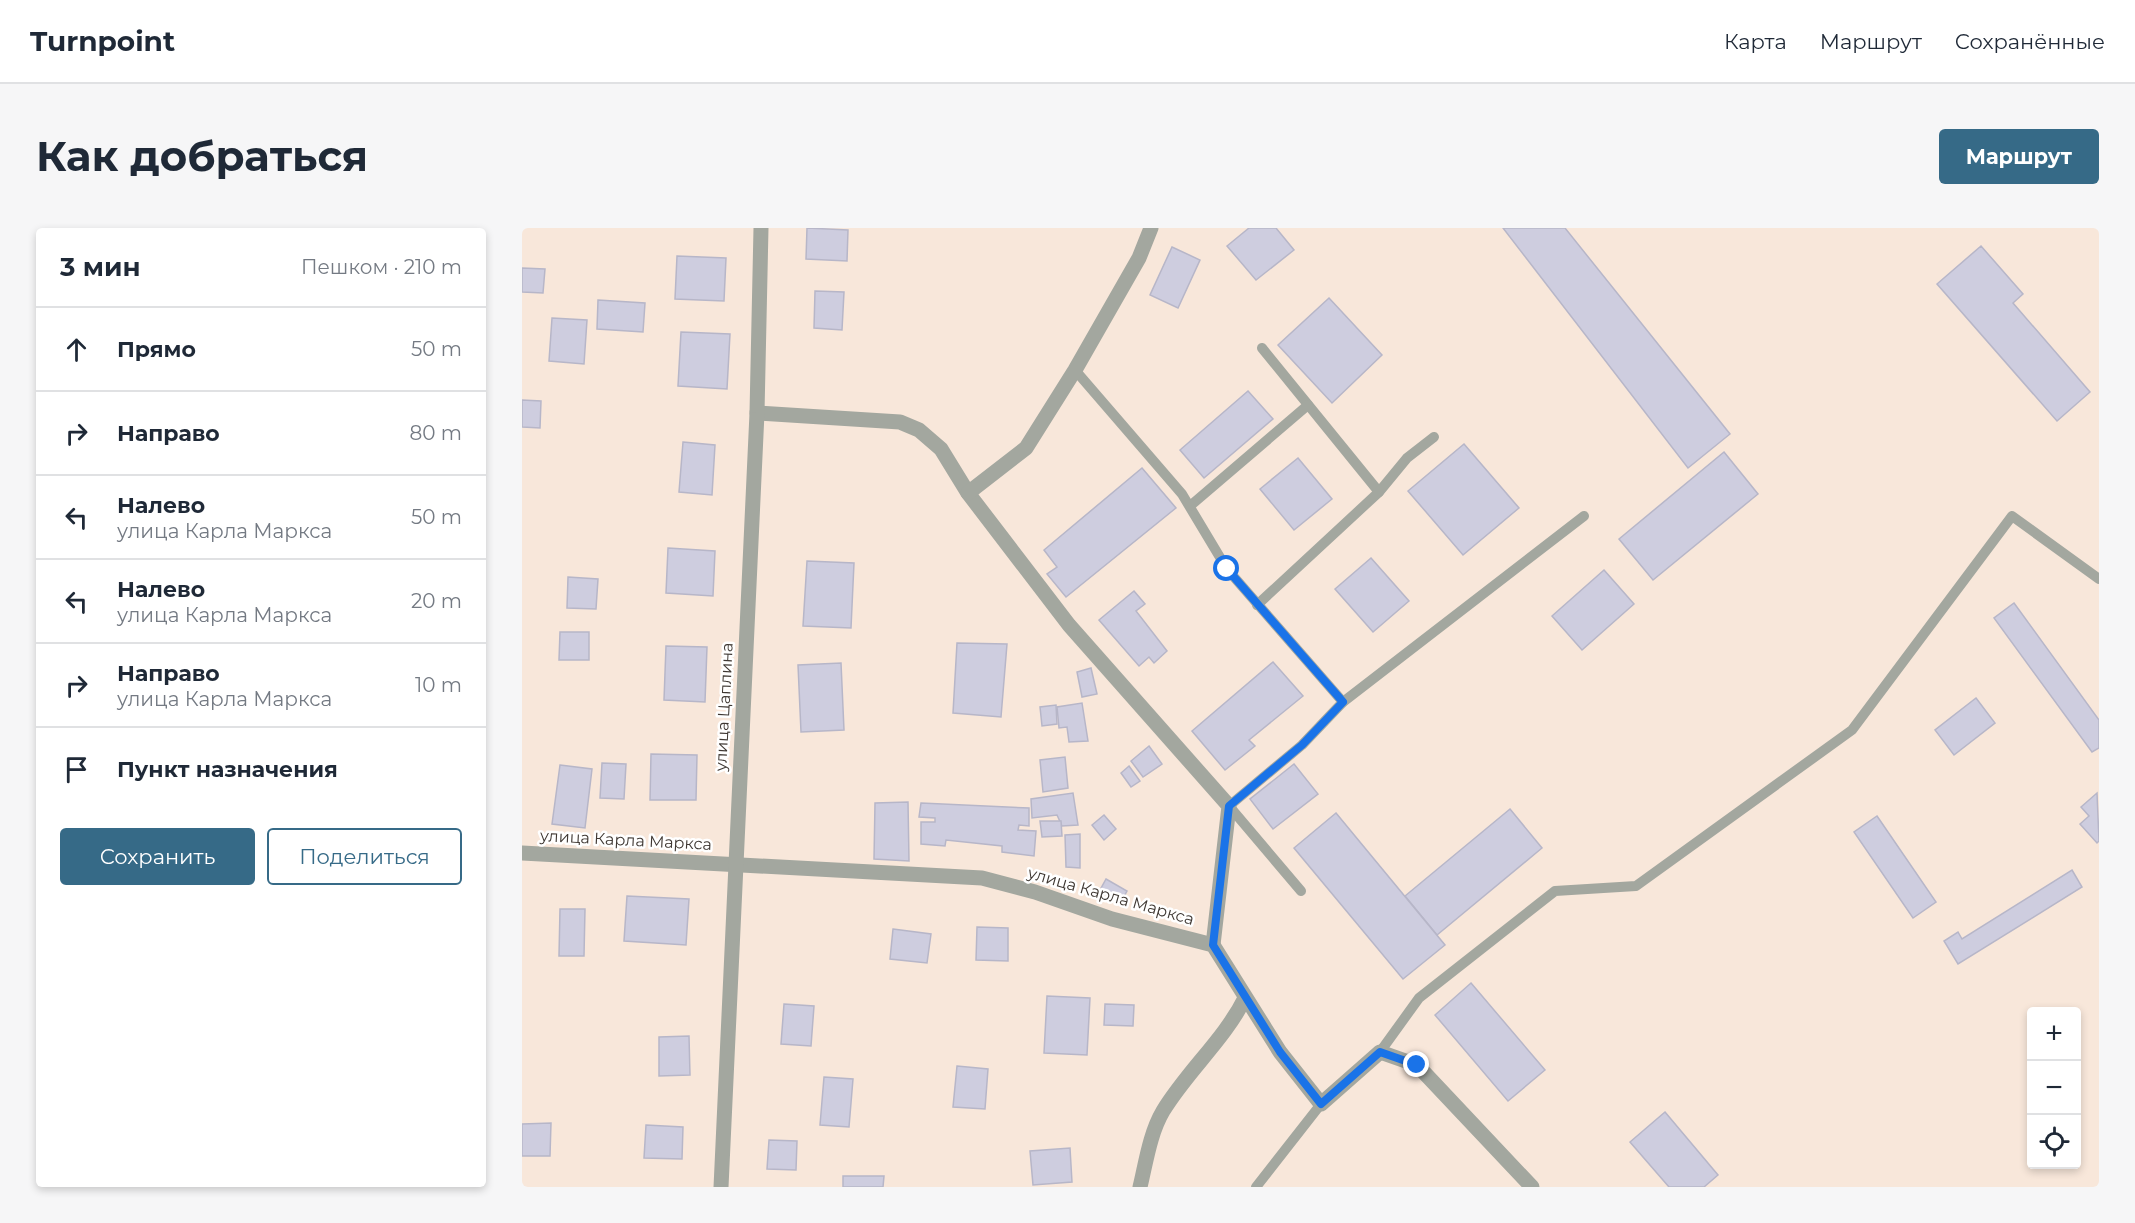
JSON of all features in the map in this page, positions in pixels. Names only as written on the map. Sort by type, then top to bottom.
[{"type":"street","name":"улица Цаплина","points":[[721,1187],[734,863],[757,413],[761,228]]},
{"type":"street","points":[[968,493],[1026,448],[1075,370],[1139,258],[1151,228]]},
{"type":"street","points":[[757,413],[900,422],[919,430],[941,449],[968,493],[1069,625],[1229,806],[1213,945],[1280,1052],[1321,1104],[1380,1052],[1417,1065],[1532,1187]]},
{"type":"street","name":"улица Карла Маркса","points":[[522,853],[982,878],[1035,892],[1112,919],[1213,945]]},
{"type":"street","points":[[1140,1187],[1153,1134],[1162,1113],[1182,1083],[1224,1034],[1245,998]]},
{"type":"lane","points":[[1262,348],[1379,492]]},
{"type":"lane","points":[[1075,370],[1190,506],[1204,534],[1227,569],[1343,702]]},
{"type":"lane","points":[[1190,506],[1308,405]]},
{"type":"lane","points":[[1257,604],[1379,492],[1407,458],[1434,437]]},
{"type":"lane","points":[[1301,891],[1229,806],[1302,745],[1343,702],[1584,516]]},
{"type":"lane","points":[[1380,1052],[1419,998],[1555,891],[1636,886],[1852,729],[2012,516],[2099,579]]},
{"type":"lane","points":[[1260,1184],[1321,1104]]},
{"type":"building","points":[[807,228],[848,230],[847,261],[806,259]]},
{"type":"building","points":[[1249,228],[1276,228],[1294,250],[1256,280],[1227,246]]},
{"type":"building","points":[[1503,228],[1565,228],[1730,434],[1688,468]]},
{"type":"building","points":[[1981,246],[2023,294],[2013,303],[2090,392],[2057,421],[1937,284]]},
{"type":"building","points":[[1172,247],[1200,260],[1178,308],[1150,295]]},
{"type":"building","points":[[677,256],[726,258],[724,301],[675,299]]},
{"type":"building","points":[[522,268],[545,269],[543,293],[522,292]]},
{"type":"building","points":[[815,291],[844,292],[842,330],[814,328]]},
{"type":"building","points":[[1329,298],[1382,355],[1332,403],[1278,345]]},
{"type":"building","points":[[598,300],[645,303],[643,332],[597,329]]},
{"type":"building","points":[[552,318],[587,320],[584,364],[549,361]]},
{"type":"building","points":[[681,332],[730,334],[727,389],[678,386]]},
{"type":"building","points":[[1248,391],[1273,419],[1204,478],[1180,450]]},
{"type":"building","points":[[522,400],[541,401],[540,428],[522,427]]},
{"type":"building","points":[[683,442],[715,445],[712,495],[679,492]]},
{"type":"building","points":[[1464,444],[1519,508],[1463,555],[1408,491]]},
{"type":"building","points":[[1724,452],[1758,494],[1653,580],[1619,539]]},
{"type":"building","points":[[1298,458],[1332,499],[1294,530],[1260,489]]},
{"type":"building","points":[[1142,468],[1176,508],[1066,597],[1047,574],[1057,567],[1044,550]]},
{"type":"building","points":[[668,548],[715,551],[713,596],[666,593]]},
{"type":"building","points":[[1371,558],[1409,601],[1373,632],[1335,589]]},
{"type":"building","points":[[807,561],[854,563],[851,628],[803,626]]},
{"type":"building","points":[[1604,570],[1634,604],[1582,650],[1552,616]]},
{"type":"building","points":[[568,577],[598,579],[596,609],[567,608]]},
{"type":"building","points":[[1134,591],[1145,604],[1136,611],[1167,651],[1154,663],[1149,657],[1139,666],[1099,620]]},
{"type":"building","points":[[2014,603],[2099,720],[2099,748],[2092,752],[1994,618]]},
{"type":"building","points":[[560,632],[589,632],[589,660],[559,660]]},
{"type":"building","points":[[957,643],[1007,644],[1001,717],[953,713]]},
{"type":"building","points":[[666,646],[707,647],[705,702],[664,700]]},
{"type":"building","points":[[1273,662],[1303,696],[1249,740],[1255,746],[1225,770],[1192,731]]},
{"type":"building","points":[[841,663],[844,730],[801,732],[798,665]]},
{"type":"building","points":[[1091,668],[1097,694],[1082,697],[1077,672]]},
{"type":"building","points":[[1976,698],[1995,723],[1954,755],[1935,730]]},
{"type":"building","points":[[1082,703],[1088,741],[1069,742],[1067,727],[1059,728],[1057,707]]},
{"type":"building","points":[[1056,705],[1057,724],[1042,726],[1040,707]]},
{"type":"building","points":[[1149,746],[1162,764],[1143,777],[1131,761]]},
{"type":"building","points":[[651,754],[697,755],[696,800],[650,800]]},
{"type":"building","points":[[1065,757],[1068,788],[1043,792],[1040,760]]},
{"type":"building","points":[[602,763],[626,764],[624,799],[600,798]]},
{"type":"building","points":[[1294,764],[1318,794],[1273,829],[1250,799]]},
{"type":"building","points":[[560,765],[592,769],[585,828],[552,824]]},
{"type":"building","points":[[1129,766],[1140,781],[1131,787],[1121,773]]},
{"type":"building","points":[[1073,793],[1078,825],[1062,826],[1057,815],[1032,818],[1031,799]]},
{"type":"building","points":[[2097,793],[2099,841],[2097,843],[2080,824],[2089,816],[2081,807]]},
{"type":"building","points":[[908,802],[909,861],[874,859],[875,803]]},
{"type":"building","points":[[921,803],[1029,808],[1029,826],[1019,825],[1018,830],[1036,831],[1034,856],[1002,852],[1002,846],[946,840],[945,846],[921,844],[921,822],[935,822],[935,818],[919,817]]},
{"type":"building","points":[[1510,809],[1542,848],[1437,935],[1405,896]]},
{"type":"building","points":[[1336,813],[1445,945],[1403,979],[1294,848]]},
{"type":"building","points":[[1104,815],[1116,829],[1104,840],[1092,825]]},
{"type":"building","points":[[1877,816],[1936,902],[1913,918],[1854,832]]},
{"type":"building","points":[[1040,821],[1061,821],[1062,836],[1042,837]]},
{"type":"building","points":[[1080,834],[1080,868],[1066,867],[1065,835]]},
{"type":"building","points":[[2072,870],[2082,887],[1958,964],[1944,941],[1958,932],[1962,939]]},
{"type":"building","points":[[1106,879],[1127,891],[1121,902],[1100,890]]},
{"type":"building","points":[[627,896],[689,899],[686,945],[624,941]]},
{"type":"building","points":[[560,909],[585,909],[584,956],[559,956]]},
{"type":"building","points":[[977,927],[1008,928],[1008,961],[976,960]]},
{"type":"building","points":[[893,929],[931,934],[927,963],[890,959]]},
{"type":"building","points":[[1471,983],[1545,1070],[1508,1101],[1435,1015]]},
{"type":"building","points":[[1047,996],[1090,998],[1087,1055],[1044,1053]]},
{"type":"building","points":[[784,1004],[814,1006],[811,1046],[781,1044]]},
{"type":"building","points":[[1105,1004],[1134,1005],[1133,1026],[1104,1025]]},
{"type":"building","points":[[689,1036],[690,1075],[659,1076],[659,1037]]},
{"type":"building","points":[[957,1066],[988,1069],[985,1109],[953,1107]]},
{"type":"building","points":[[824,1077],[853,1079],[849,1127],[820,1125]]},
{"type":"building","points":[[1665,1112],[1718,1175],[1704,1187],[1669,1187],[1630,1142]]},
{"type":"building","points":[[551,1123],[550,1156],[522,1156],[522,1124]]},
{"type":"building","points":[[646,1125],[683,1127],[682,1159],[644,1158]]},
{"type":"building","points":[[769,1140],[797,1141],[796,1170],[767,1169]]},
{"type":"building","points":[[1070,1148],[1072,1182],[1033,1185],[1030,1151]]},
{"type":"building","points":[[843,1176],[884,1176],[883,1187],[843,1187]]},
{"type":"route","points":[[1227,569],[1343,702],[1302,745],[1229,806],[1213,945],[1280,1052],[1321,1104],[1380,1052],[1417,1065]]}]
